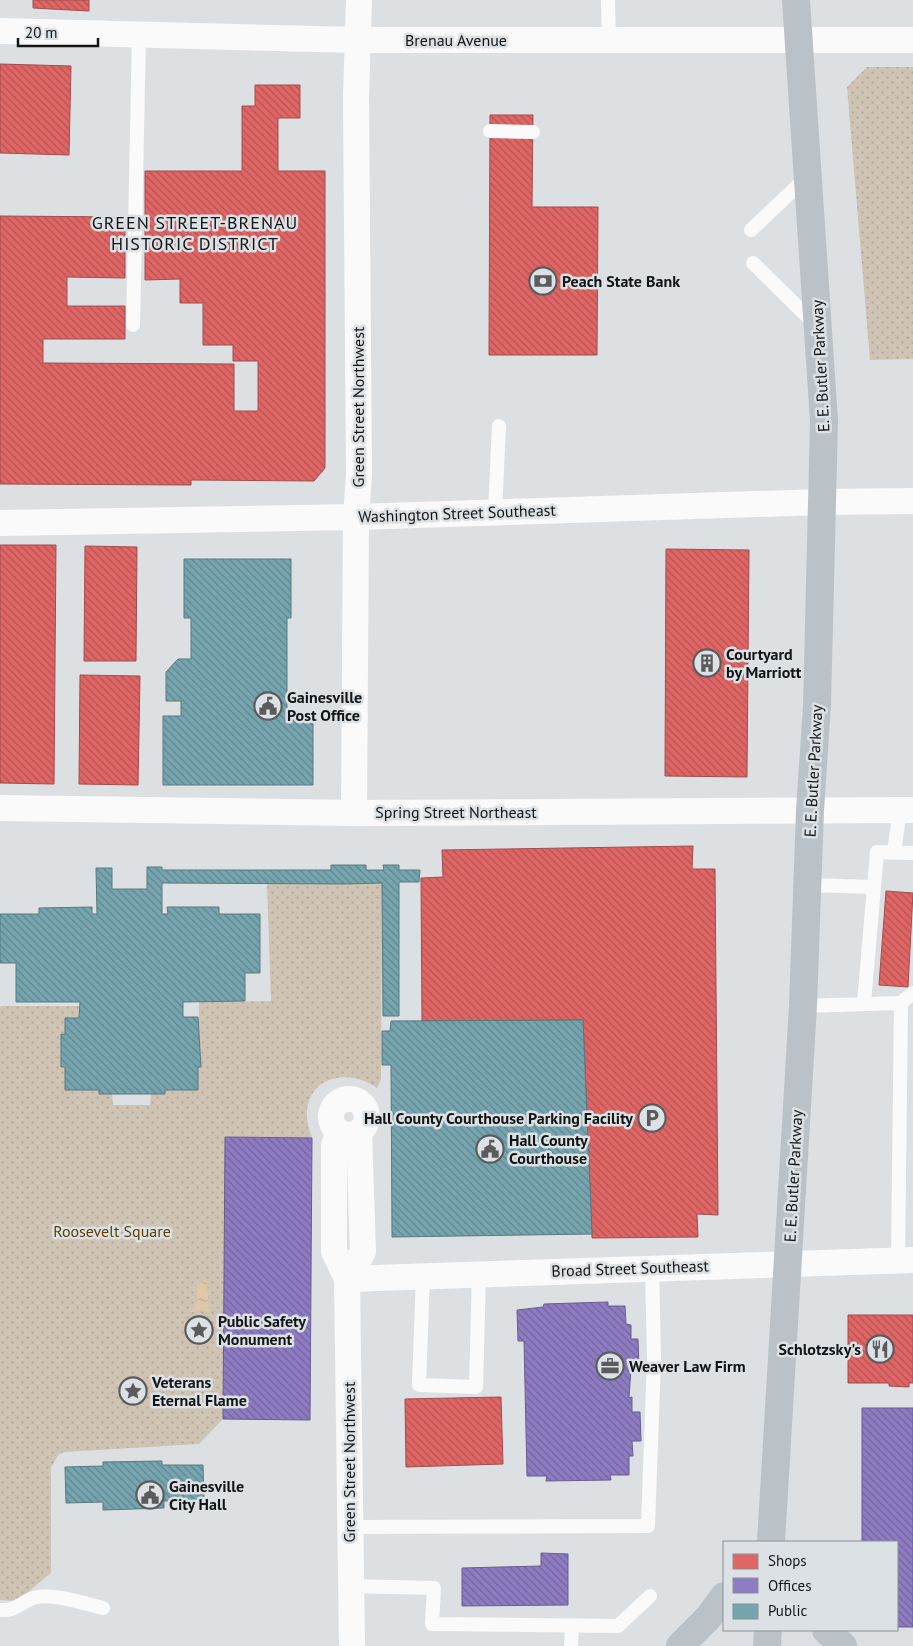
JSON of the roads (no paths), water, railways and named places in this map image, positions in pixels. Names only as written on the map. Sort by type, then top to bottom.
[{"type":"highway","name":"E. E. Butler Parkway","points":[[770,1540],[803,1006],[810,810],[817,706],[824,421],[797,40],[796,0]]},
{"type":"highway","points":[[680,1646],[708,1618],[723,1597]]},
{"type":"highway","points":[[767,1646],[768,1631]]},
{"type":"highway","points":[[827,1631],[843,1646]]},
{"type":"street","name":"Green Street Northwest","points":[[354,813],[356,516],[359,474],[357,40],[359,0]]},
{"type":"street","name":"Brenau Avenue","points":[[0,31],[357,40],[913,40]]},
{"type":"street","name":"Washington Street Southeast","points":[[0,523],[356,516],[913,501]]},
{"type":"street","name":"Spring Street Northeast","points":[[0,808],[354,813],[907,810]]},
{"type":"street","points":[[347,1279],[363,1252],[349,1132]]},
{"type":"street","name":"Broad Street Southeast","points":[[347,1279],[788,1262],[905,1260]]},
{"type":"street","name":"Green Street Northwest","points":[[347,1279],[352,1646]]},
{"type":"lane","points":[[608,0],[609,40]]},
{"type":"lane","points":[[133,325],[139,36]]},
{"type":"lane","points":[[490,131],[533,132]]},
{"type":"lane","points":[[751,230],[808,176]]},
{"type":"lane","points":[[754,263],[818,326]]},
{"type":"lane","points":[[495,512],[500,426]]},
{"type":"lane","points":[[894,852],[907,810]]},
{"type":"lane","points":[[864,1003],[877,852],[913,853]]},
{"type":"lane","points":[[808,885],[874,887]]},
{"type":"lane","points":[[803,1006],[901,1003],[913,993]]},
{"type":"lane","points":[[901,1003],[905,1260]]},
{"type":"lane","points":[[350,1527],[648,1526],[654,1360],[652,1267]]},
{"type":"lane","points":[[423,1276],[419,1385],[476,1387],[480,1274]]},
{"type":"lane","points":[[351,1586],[434,1588],[432,1624],[618,1626],[650,1596]]},
{"type":"lane","points":[[0,1610],[12,1611],[34,1598],[62,1598],[104,1608]]},
{"type":"lane","points":[[571,1646],[572,1626]]},
{"type":"water","points":[[207,1280],[209,1312],[200,1310],[190,1313],[197,1301],[197,1287],[201,1281]]},
{"type":"place","name":"Peach State Bank","points":[[543,281]]},
{"type":"place","name":"Courtyard by Marriott","points":[[707,663]]},
{"type":"place","name":"Gainesville Post Office","points":[[268,706]]},
{"type":"place","name":"Hall County Courthouse Parking Facility","points":[[652,1118]]},
{"type":"place","name":"Hall County Courthouse","points":[[490,1149]]},
{"type":"place","name":"Public Safety Monument","points":[[199,1330]]},
{"type":"place","name":"Schlotzsky's","points":[[880,1349]]},
{"type":"place","name":"Weaver Law Firm","points":[[610,1366]]},
{"type":"place","name":"Veterans Eternal Flame","points":[[133,1391]]},
{"type":"place","name":"Gainesville City Hall","points":[[150,1495]]},
{"type":"district","name":"GREEN STREET-BRENAU HISTORIC DISTRICT","points":[[195,232]]},
{"type":"park label","name":"Roosevelt Square","points":[[112,1231]]}]
